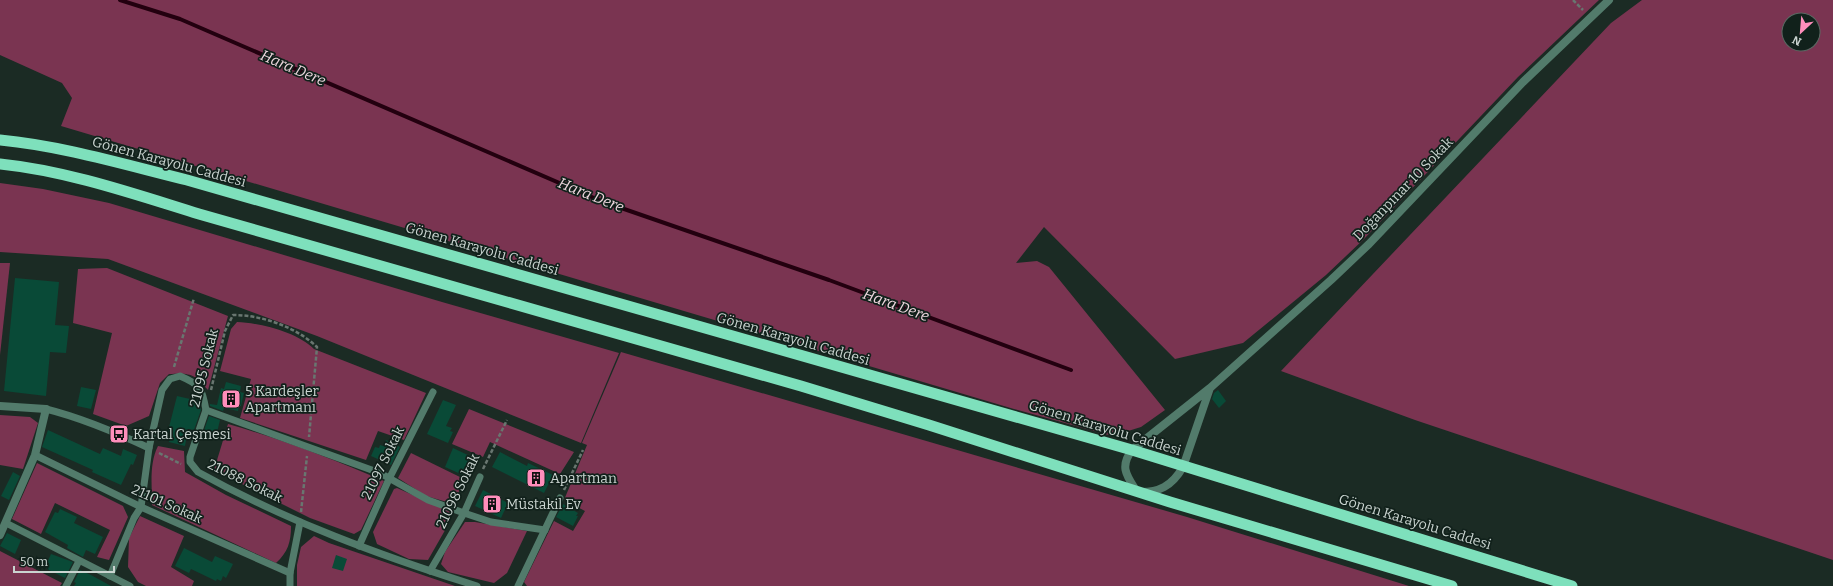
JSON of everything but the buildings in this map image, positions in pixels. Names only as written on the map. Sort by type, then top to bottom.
[{"type":"highway","name":"Gönen Karayolu Caddesi","points":[[0,140],[23,142],[103,159],[187,180],[1132,450],[1572,586]]},
{"type":"highway","points":[[0,164],[25,167],[112,187],[199,214],[801,386],[1137,492],[1452,586]]},
{"type":"street","name":"Doğanpınar 10 Sokak","points":[[1132,450],[1210,388],[1331,280],[1369,244],[1523,82],[1609,0]]},
{"type":"street","points":[[1132,450],[1126,457],[1125,467],[1127,476],[1137,492],[1156,491],[1166,487],[1178,477],[1183,467],[1210,388]]},
{"type":"street","points":[[0,406],[46,409],[35,455],[0,535]]},
{"type":"lane","points":[[110,576],[134,518],[141,507],[149,448],[162,390],[170,379],[180,376],[199,385],[203,392],[206,410],[380,473],[428,500],[464,513],[491,522],[545,530]]},
{"type":"lane","name":"21097 Sokak","points":[[359,546],[389,479],[433,392]]},
{"type":"lane","points":[[46,409],[77,417],[149,448]]},
{"type":"lane","name":"21095 Sokak","points":[[198,472],[190,462],[190,457],[206,410]]},
{"type":"lane","name":"21101 Sokak","points":[[35,455],[141,507],[290,573]]},
{"type":"lane","name":"21088 Sokak","points":[[198,472],[300,522],[359,546],[477,586]]},
{"type":"lane","name":"21098 Sokak","points":[[430,571],[464,513],[480,477]]},
{"type":"lane","points":[[518,586],[560,498]]},
{"type":"lane","points":[[290,586],[290,573],[300,522]]},
{"type":"lane","points":[[6,523],[130,586]]},
{"type":"lane","points":[[66,586],[80,561]]},
{"type":"path","points":[[1573,0],[1590,18]]},
{"type":"path","points":[[170,379],[194,298]]},
{"type":"path","name":"21095 Sokak","points":[[206,410],[225,331],[233,315],[255,316],[284,326],[306,337],[317,347],[308,446]]},
{"type":"path","name":"21098 Sokak","points":[[480,477],[507,420]]},
{"type":"path","points":[[300,522],[308,446]]},
{"type":"path","name":"21088 Sokak","points":[[149,448],[198,472]]},
{"type":"path","points":[[560,498],[583,450]]},
{"type":"shaded area","points":[[0,0],[1599,0],[1518,77],[1364,239],[1326,275],[1243,343],[1175,359],[1044,227],[1016,263],[1037,261],[1049,267],[1165,410],[1141,427],[1112,436],[1014,409],[61,126],[72,98],[62,83],[0,55]]},
{"type":"shaded area","points":[[1642,0],[1833,0],[1833,560],[1415,420],[1281,371],[1611,23]]},
{"type":"shaded area","points":[[0,183],[43,189],[109,203],[619,353],[581,443],[317,336],[108,259],[0,252]]},
{"type":"shaded area","points":[[0,263],[10,263],[0,355]]},
{"type":"shaded area","points":[[107,268],[228,316],[208,390],[199,380],[191,375],[169,374],[160,383],[149,416],[126,426],[93,414],[112,333],[73,323],[78,269]]},
{"type":"shaded area","points":[[237,322],[267,326],[288,333],[307,343],[314,349],[426,393],[404,440],[378,431],[366,460],[240,418],[251,379],[220,371],[231,329]]},
{"type":"shaded area","points":[[621,352],[1187,517],[1409,586],[527,586],[524,582],[554,521],[573,531],[585,511],[564,500],[587,445],[582,443]]},
{"type":"shaded area","points":[[469,409],[574,452],[560,474],[490,442],[483,457],[452,444]]},
{"type":"shaded area","points":[[0,415],[30,417],[38,423],[23,469],[0,465]]},
{"type":"shaded area","points":[[228,424],[307,450],[384,481],[361,530],[354,534],[310,518],[214,470]]},
{"type":"shaded area","points":[[158,446],[184,451],[185,472],[226,495],[291,526],[288,546],[280,559],[276,563],[152,505],[152,467]]},
{"type":"shaded area","points":[[411,453],[464,479],[454,504],[426,496],[398,478]]},
{"type":"shaded area","points":[[37,463],[123,506],[128,517],[109,560],[97,557],[110,530],[55,503],[41,534],[12,519]]},
{"type":"shaded area","points":[[397,488],[451,512],[448,525],[428,560],[409,559],[377,544],[373,532],[394,489]]},
{"type":"shaded area","points":[[140,516],[184,536],[171,567],[194,581],[192,586],[146,586],[138,582],[128,567],[129,538]]},
{"type":"shaded area","points":[[465,522],[475,522],[527,531],[507,573],[494,583],[448,572],[441,564],[445,552]]},
{"type":"shaded area","points":[[314,536],[329,543],[455,586],[297,586],[297,565],[301,547]]},
{"type":"shaded area","points":[[0,551],[62,583],[60,586],[0,586]]},
{"type":"waterway","name":"Hara Dere","points":[[120,0],[180,19],[601,201],[829,280],[1071,370]]},
{"type":"place","name":"5 Kardeşler Apartmanı","points":[[231,399]]},
{"type":"place","name":"Kartal Çeşmesi","points":[[119,434]]},
{"type":"place","name":"Apartman","points":[[536,478]]},
{"type":"place","name":"Müstakil Ev","points":[[492,504]]}]
